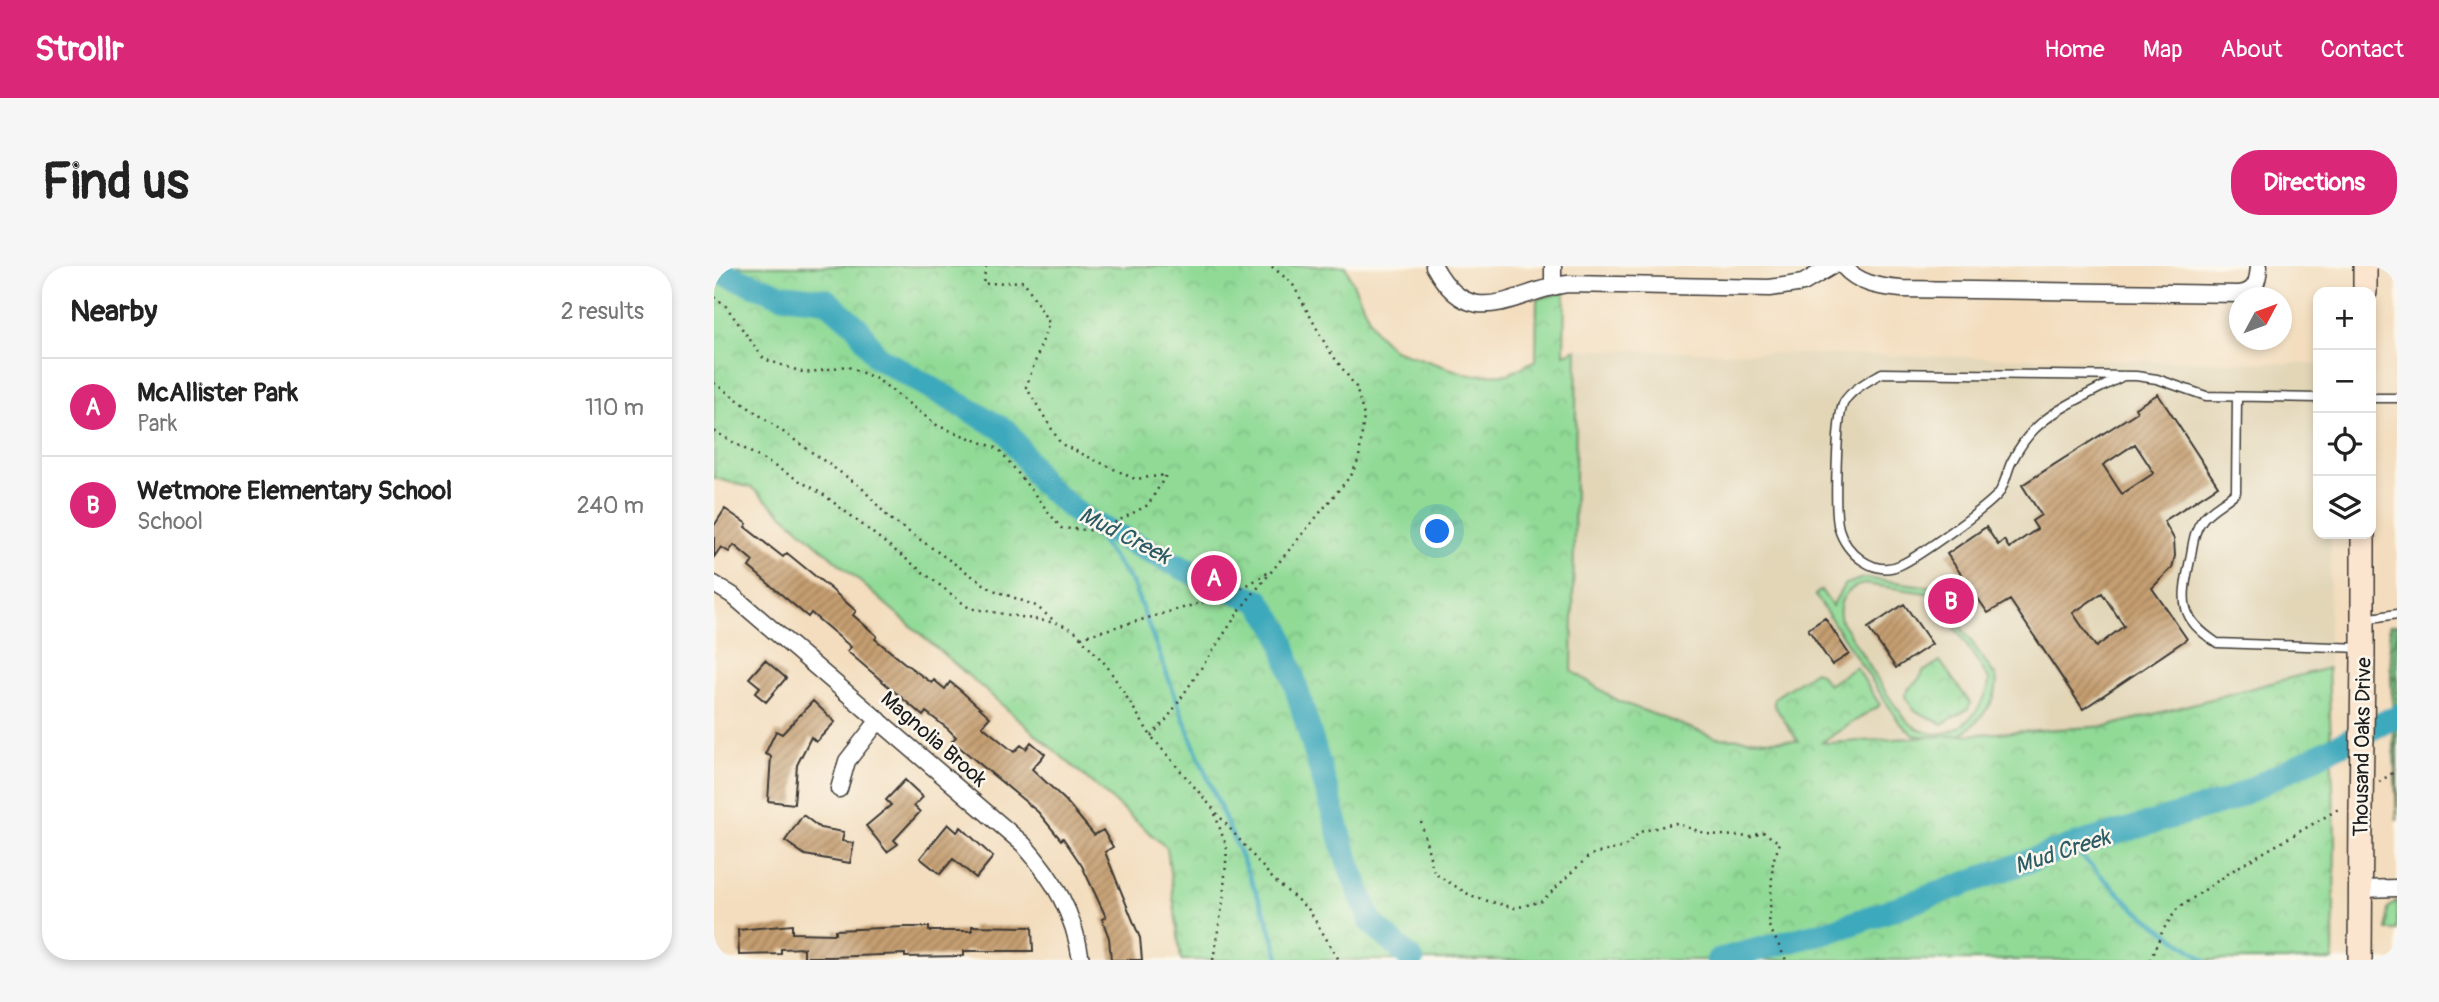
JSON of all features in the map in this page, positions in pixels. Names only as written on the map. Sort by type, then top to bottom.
[{"type":"main road","points":[[2365,266],[2365,287]]},
{"type":"main road","name":"Thousand Oaks Drive","points":[[2360,960],[2360,889],[2352,809],[2363,654],[2363,539]]},
{"type":"street","points":[[1434,266],[1451,289],[1482,304],[1507,303],[1553,285],[1770,288],[1803,283],[1832,266]]},
{"type":"street","points":[[1553,266],[1553,285]]},
{"type":"street","points":[[1843,266],[1851,274],[1871,285],[1901,289],[2239,294],[2254,288],[2258,280],[2259,266]]},
{"type":"street","name":"Magnolia Brook","points":[[714,584],[732,595],[1023,844],[1045,868],[1072,918],[1081,960]]},
{"type":"street","points":[[839,789],[847,761],[879,720]]},
{"type":"street","points":[[2360,889],[2397,888]]},
{"type":"lane","points":[[2123,376],[2041,423],[2011,463],[1999,493],[1958,527],[1899,566],[1879,568],[1860,560],[1845,543],[1838,527],[1839,426],[1844,402],[1865,383],[1882,373],[2123,376],[2158,379],[2206,397],[2313,398]]},
{"type":"lane","points":[[2237,398],[2236,492],[2204,516],[2196,530],[2182,598],[2186,612],[2198,631],[2217,643],[2363,654]]},
{"type":"lane","points":[[2376,398],[2397,398]]},
{"type":"lane","points":[[2363,619],[2397,614]]},
{"type":"path","points":[[714,298],[725,304],[764,359],[805,373],[845,366],[877,379],[938,426],[999,449],[1061,528],[1099,531],[1148,505],[1166,475],[1135,479],[1061,444],[1026,387],[1049,323],[1024,281],[983,285],[986,266]]},
{"type":"path","points":[[1151,736],[1167,719],[1242,607],[1352,474],[1359,457],[1364,416],[1356,387],[1328,349],[1292,283],[1271,266]]},
{"type":"path","points":[[714,383],[861,487],[889,518],[991,589],[1036,606],[1057,623]]},
{"type":"path","points":[[714,431],[824,495],[969,608],[1057,623],[1074,630],[1107,666],[1151,736],[1273,879],[1309,911],[1339,960]]},
{"type":"path","points":[[1081,637],[1231,594],[1274,570]]},
{"type":"path","points":[[2376,784],[2397,770]]},
{"type":"path","points":[[1213,807],[1227,849],[1223,901],[1213,960]]},
{"type":"path","points":[[2150,960],[2163,930],[2177,909],[2243,864],[2352,809]]},
{"type":"path","points":[[1420,822],[1434,873],[1473,897],[1514,908],[1542,901],[1590,855],[1624,847],[1640,832],[1675,823],[1707,834],[1751,837],[1763,832],[1780,843],[1773,861],[1769,926],[1787,960]]},
{"type":"shaded area","points":[[1577,349],[2313,364],[2313,539],[2331,539],[2328,668],[2109,726],[1828,743],[1717,738],[1618,701],[1572,671]]},
{"type":"green space","points":[[714,266],[1345,266],[1375,331],[1394,350],[1470,375],[1509,374],[1536,360],[1537,299],[1565,292],[1564,354],[1577,349],[1572,671],[1618,701],[1717,738],[1798,741],[1774,705],[1774,698],[1815,671],[1820,673],[1828,685],[1856,667],[1880,705],[1822,742],[1828,743],[2109,726],[2328,668],[2335,837],[2333,960],[1181,960],[1167,848],[752,488],[714,478]]},
{"type":"green space","points":[[1863,578],[1933,587],[1996,677],[1990,705],[1976,722],[1953,740],[1914,735],[1900,723],[1815,595],[1821,590],[1832,606],[1844,585]],"holes":[[[1865,584],[1933,594],[1989,679],[1985,696],[1971,717],[1954,730],[1940,734],[1919,729],[1905,718],[1886,693],[1841,621],[1840,614],[1844,596],[1853,588]]]},
{"type":"green space","points":[[2397,625],[2397,820],[2389,626]]},
{"type":"green space","points":[[1940,661],[1970,703],[1968,709],[1942,724],[1914,710],[1905,697],[1923,672]]},
{"type":"green space","points":[[2397,901],[2397,930],[2387,930],[2388,908]]},
{"type":"building","points":[[2158,394],[2218,486],[2164,521],[2174,539],[2175,556],[2172,568],[2152,588],[2187,639],[2083,709],[2010,600],[1988,613],[1947,554],[1986,527],[1998,545],[2004,540],[2009,548],[2037,529],[2032,521],[2041,515],[2022,485],[2137,412],[2135,408]],"holes":[[[2135,444],[2154,473],[2122,494],[2103,465]],[[2102,593],[2124,626],[2096,647],[2073,613]]]},
{"type":"building","points":[[725,509],[747,524],[745,527],[783,557],[787,553],[831,589],[856,611],[853,615],[877,636],[875,639],[907,665],[932,683],[934,680],[945,689],[950,682],[960,690],[990,717],[982,726],[1014,752],[1021,745],[1026,749],[1031,742],[1045,754],[1032,769],[1066,801],[1094,835],[1103,830],[1113,847],[1105,852],[1140,938],[1142,960],[1111,960],[1109,938],[1102,919],[1106,917],[1082,866],[1063,838],[1061,840],[1038,812],[952,741],[956,737],[948,729],[926,712],[923,716],[847,651],[851,647],[811,613],[808,617],[749,567],[753,561],[734,545],[729,552],[721,547],[714,557],[714,526]]},
{"type":"building","points":[[1904,604],[1932,644],[1896,668],[1868,628]]},
{"type":"building","points":[[1825,618],[1849,654],[1832,665],[1808,629]]},
{"type":"building","points":[[765,660],[786,678],[766,702],[755,693],[760,687],[749,678]]},
{"type":"building","points":[[813,701],[835,722],[816,742],[811,737],[797,765],[794,804],[768,801],[771,756],[765,754],[776,731],[782,734]]},
{"type":"building","points":[[905,780],[923,797],[914,806],[920,812],[894,840],[898,844],[887,852],[866,826],[891,805],[886,800]]},
{"type":"building","points":[[803,815],[820,828],[844,832],[842,841],[854,843],[850,863],[805,855],[785,841]]},
{"type":"building","points":[[948,824],[957,832],[961,827],[993,857],[976,878],[953,859],[940,874],[920,858]]},
{"type":"building","points":[[792,925],[792,933],[835,934],[835,930],[905,927],[929,927],[929,931],[972,931],[972,926],[1032,927],[1033,951],[964,951],[964,956],[905,957],[905,954],[804,957],[804,948],[781,949],[781,954],[739,955],[738,930]]},
{"type":"waterway","name":"Mud Creek","points":[[714,270],[781,295],[826,300],[858,328],[877,357],[1008,432],[1042,483],[1084,519],[1211,582],[1259,601],[1279,630],[1349,865],[1371,922],[1412,960]]},
{"type":"waterway","points":[[1084,519],[1133,584],[1194,746],[1265,913],[1280,960]]},
{"type":"waterway","name":"Mud Creek","points":[[1718,960],[1837,929],[2071,846],[2227,801],[2397,716]]},
{"type":"waterway","points":[[2071,846],[2134,908],[2204,960]]},
{"type":"place","name":"McAllister Park","points":[[1214,578]]},
{"type":"place","name":"Wetmore Elementary School","points":[[1951,601]]}]
